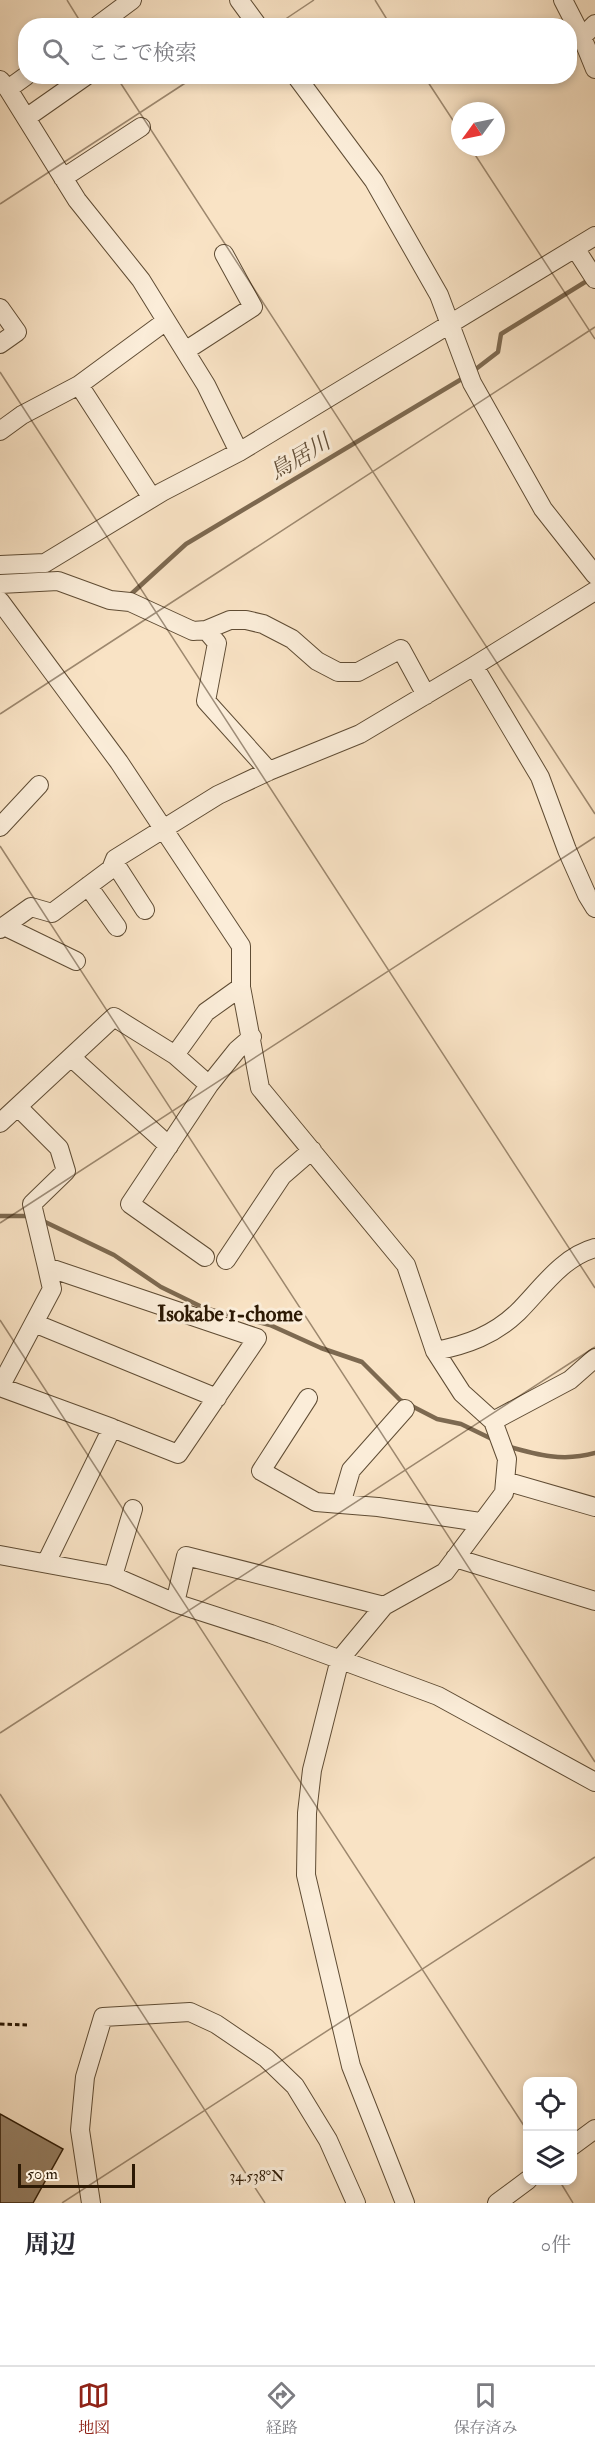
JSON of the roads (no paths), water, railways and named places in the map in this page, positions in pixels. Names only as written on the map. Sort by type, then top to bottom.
[{"type":"street","points":[[108,18],[132,0]]},
{"type":"street","points":[[238,0],[252,18]]},
{"type":"street","points":[[563,0],[572,18]]},
{"type":"street","points":[[582,37],[595,24]]},
{"type":"street","points":[[577,27],[595,69]]},
{"type":"street","points":[[18,78],[2,83],[77,200],[141,280],[206,385],[239,452]]},
{"type":"street","points":[[26,118],[75,84]]},
{"type":"street","points":[[302,84],[374,181],[439,295],[472,383],[543,509],[595,575]]},
{"type":"street","points":[[63,178],[141,127]]},
{"type":"street","points":[[0,565],[45,563],[152,498],[239,452],[595,236]]},
{"type":"street","points":[[575,248],[595,279]]},
{"type":"street","points":[[185,351],[253,307],[224,254]]},
{"type":"street","points":[[0,308],[17,332],[0,344]]},
{"type":"street","points":[[0,431],[22,415],[79,385],[166,321]]},
{"type":"street","points":[[79,385],[152,498]]},
{"type":"street","points":[[0,584],[58,581],[110,600],[130,602],[193,631],[206,630],[230,620],[246,620],[263,624],[292,639],[317,660],[338,672],[358,672],[401,649],[426,695]]},
{"type":"street","points":[[2,928],[31,907],[52,913],[111,869],[114,862],[162,828],[218,795],[269,771],[360,734],[595,591]]},
{"type":"street","points":[[0,602],[119,762],[241,946],[241,987],[260,1088],[406,1265],[435,1351],[462,1393],[493,1420],[507,1459],[504,1493],[480,1522],[446,1572],[384,1606],[340,1659],[312,1770],[307,1812],[306,1875],[351,2066],[405,2203]]},
{"type":"street","points":[[206,630],[217,643],[206,700],[269,771]]},
{"type":"street","points":[[474,666],[540,777],[567,850],[595,908]]},
{"type":"street","points":[[0,827],[39,784]]},
{"type":"street","points":[[114,862],[145,910]]},
{"type":"street","points":[[88,886],[117,927]]},
{"type":"street","points":[[2,928],[76,960]]},
{"type":"street","points":[[175,1055],[206,1012],[241,987]]},
{"type":"street","points":[[0,1124],[114,1017],[175,1055],[209,1085]]},
{"type":"street","points":[[205,1257],[130,1204],[209,1085],[237,1050],[252,1037]]},
{"type":"street","points":[[71,1057],[168,1146]]},
{"type":"street","points":[[18,1107],[59,1148],[66,1171],[32,1204],[52,1289],[0,1387],[178,1454],[257,1338],[47,1267]]},
{"type":"street","points":[[226,1260],[282,1176],[312,1150]]},
{"type":"street","points":[[435,1351],[465,1346],[485,1337],[516,1314],[567,1262],[583,1251],[595,1248]]},
{"type":"street","points":[[34,1323],[217,1398]]},
{"type":"street","points":[[493,1420],[570,1380],[595,1358]]},
{"type":"street","points":[[308,1398],[261,1471],[316,1502],[378,1506],[480,1522]]},
{"type":"street","points":[[341,1504],[351,1470],[405,1409]]},
{"type":"street","points":[[46,1563],[112,1428]]},
{"type":"street","points":[[505,1480],[595,1507]]},
{"type":"street","points":[[113,1576],[133,1509]]},
{"type":"street","points":[[0,1555],[113,1576],[175,1603],[340,1659],[438,1696],[595,1782]]},
{"type":"street","points":[[175,1603],[186,1556],[384,1606]]},
{"type":"street","points":[[455,1558],[595,1600]]},
{"type":"street","points":[[91,2203],[80,2130],[85,2077],[103,2017],[190,2012],[216,2024],[266,2058],[295,2086],[328,2140],[356,2203]]},
{"type":"street","points":[[577,2143],[595,2129]]},
{"type":"street","points":[[497,2203],[523,2184]]},
{"type":"waterway","name":"鳥居川","points":[[472,372],[498,352],[501,334],[590,279]]},
{"type":"waterway","name":"鳥居川","points":[[129,596],[186,544],[465,377]]},
{"type":"waterway","points":[[0,1216],[30,1216]]},
{"type":"waterway","points":[[41,1220],[114,1255],[161,1287],[204,1308],[270,1325],[321,1348],[362,1362],[400,1400],[437,1419],[461,1424],[494,1440]]},
{"type":"waterway","points":[[507,1446],[540,1455],[561,1457],[595,1453]]},
{"type":"district","name":"Isokabe 1-chome","points":[[230,1314]]}]
